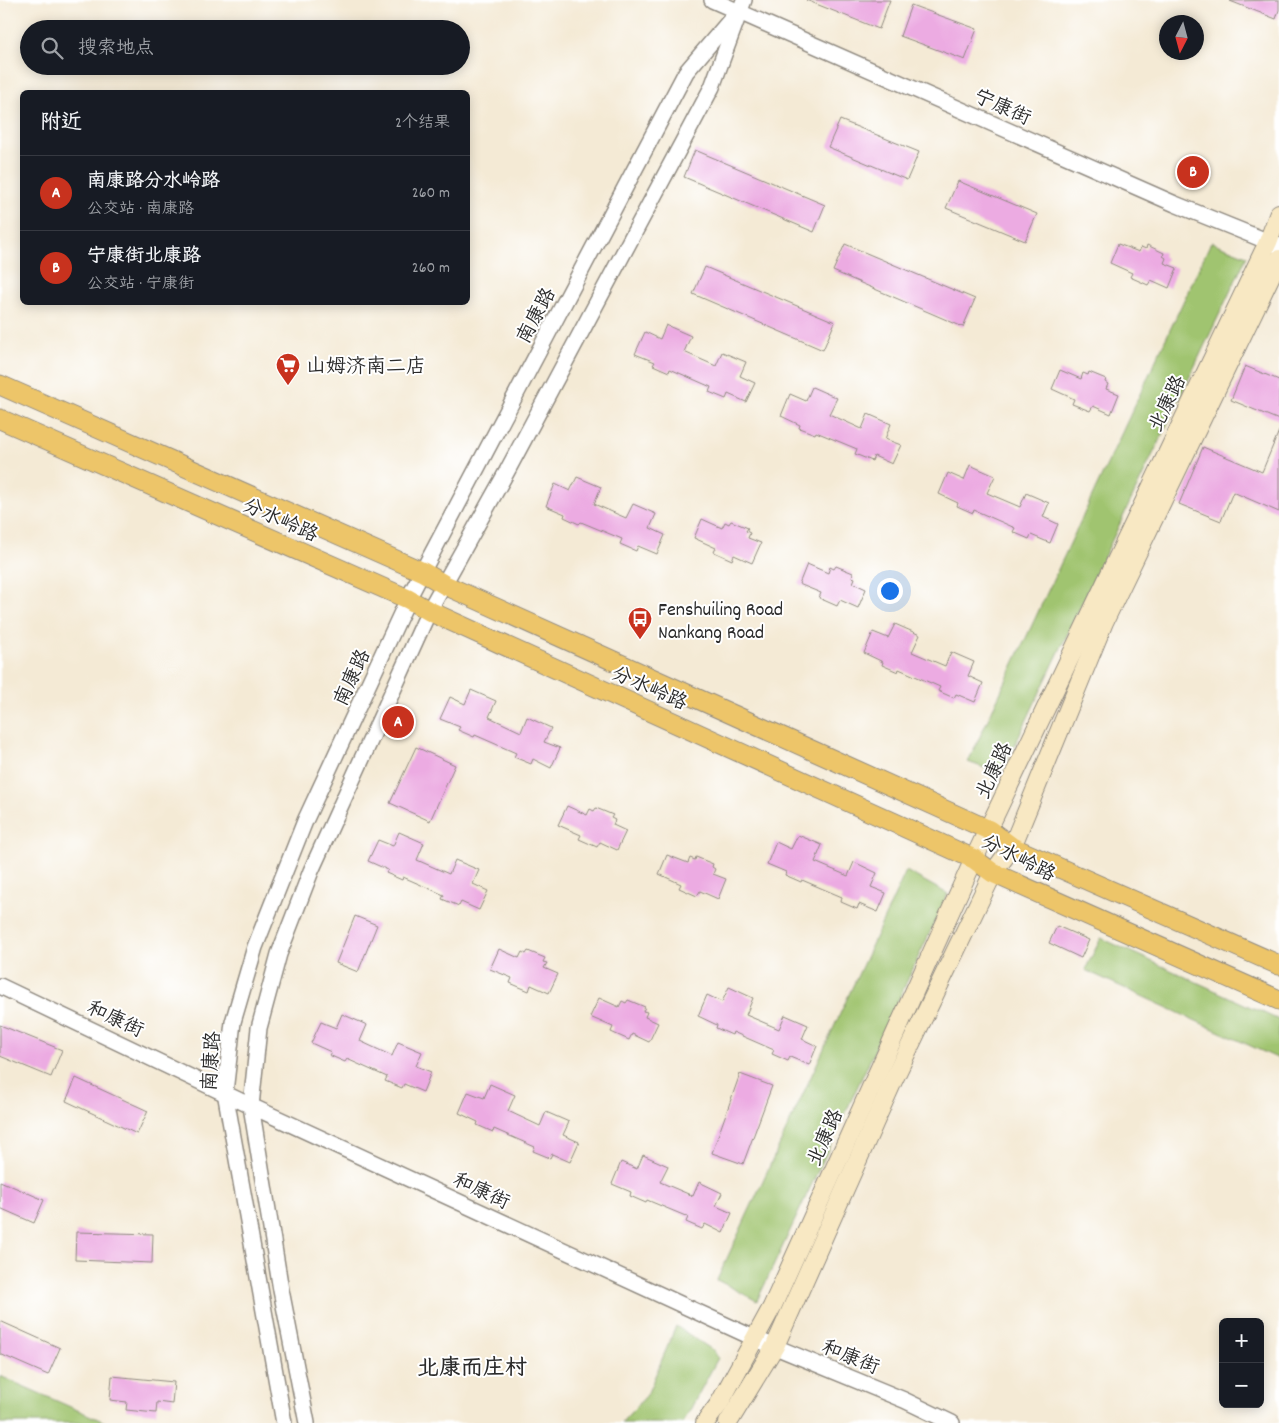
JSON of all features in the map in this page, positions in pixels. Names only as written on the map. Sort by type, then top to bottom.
[{"type":"main road","name":"北康路","points":[[705,1423],[719,1404],[756,1338],[974,859],[1090,610],[1273,244],[1279,213]]},
{"type":"main road","name":"北康路","points":[[728,1423],[775,1346],[893,1081],[993,873],[1012,846],[1104,622],[1279,259]]},
{"type":"main road","name":"分水岭路","points":[[0,385],[423,572],[445,585],[989,830],[1012,846],[1279,965]]},
{"type":"main road","name":"分水岭路","points":[[0,419],[408,600],[974,859],[993,873],[1279,1000]]},
{"type":"street","name":"宁康街","points":[[712,0],[741,5],[1175,204],[1273,244]]},
{"type":"street","name":"南康路","points":[[284,1423],[225,1092],[233,1022],[256,947],[305,821],[408,600],[686,72],[741,5]]},
{"type":"street","points":[[306,1423],[281,1290],[251,1106],[259,1028],[279,954],[311,871],[429,611],[445,585],[712,87],[741,5]]},
{"type":"street","name":"和康街","points":[[0,986],[251,1106],[756,1338],[904,1400],[952,1423]]},
{"type":"green space","points":[[1211,242],[1247,256],[1001,774],[968,762]]},
{"type":"green space","points":[[906,871],[948,894],[757,1301],[717,1280]]},
{"type":"green space","points":[[1101,938],[1279,1020],[1279,1059],[1085,970]]},
{"type":"green space","points":[[676,1326],[714,1351],[718,1358],[683,1423],[621,1423],[647,1395]]},
{"type":"green space","points":[[0,1376],[107,1423],[0,1423]]},
{"type":"building","points":[[806,0],[890,0],[879,29]]},
{"type":"building","points":[[1279,0],[1279,10],[1276,19],[1230,1]]},
{"type":"building","points":[[911,5],[977,29],[965,60],[900,36]]},
{"type":"building","points":[[840,120],[919,152],[907,180],[828,147]]},
{"type":"building","points":[[695,150],[825,205],[814,232],[684,177]]},
{"type":"building","points":[[958,181],[1037,214],[1025,241],[946,208]]},
{"type":"building","points":[[845,244],[975,299],[963,327],[833,271]]},
{"type":"building","points":[[1118,244],[1139,252],[1141,247],[1146,249],[1147,245],[1164,253],[1163,256],[1166,258],[1164,263],[1177,268],[1169,288],[1151,280],[1148,285],[1130,277],[1132,273],[1110,263]]},
{"type":"building","points":[[705,267],[835,322],[823,350],[693,294]]},
{"type":"building","points":[[666,325],[691,336],[684,352],[716,366],[722,352],[746,362],[740,376],[755,383],[746,402],[728,394],[726,399],[709,392],[711,387],[670,369],[669,372],[653,365],[655,362],[635,354],[645,332],[660,339]]},
{"type":"building","points":[[1245,366],[1279,380],[1279,420],[1231,400]]},
{"type":"building","points":[[1060,370],[1081,379],[1083,373],[1088,375],[1089,372],[1106,379],[1105,382],[1108,384],[1106,389],[1119,394],[1111,414],[1093,406],[1090,411],[1072,404],[1074,399],[1052,389]]},
{"type":"building","points":[[812,387],[837,398],[829,414],[862,429],[868,414],[891,424],[885,439],[901,445],[892,464],[874,456],[872,461],[855,454],[857,449],[816,432],[815,434],[799,428],[800,425],[781,416],[790,394],[806,401]]},
{"type":"building","points":[[1279,431],[1279,512],[1233,492],[1221,521],[1179,504],[1203,447],[1262,472]]},
{"type":"building","points":[[970,465],[995,476],[987,493],[1020,507],[1026,493],[1049,503],[1043,517],[1058,524],[1050,543],[1031,535],[1029,539],[1013,532],[1015,528],[974,510],[973,513],[957,506],[958,503],[939,494],[948,473],[964,480]]},
{"type":"building","points":[[577,477],[601,487],[594,504],[626,518],[633,504],[656,514],[650,528],[665,535],[657,554],[638,546],[636,551],[620,544],[622,539],[581,522],[579,524],[564,517],[565,514],[546,506],[555,484],[570,491]]},
{"type":"building","points":[[702,519],[722,528],[725,522],[729,524],[731,521],[748,528],[746,531],[750,533],[748,538],[761,543],[752,563],[734,555],[732,560],[714,552],[716,548],[694,538]]},
{"type":"building","points":[[807,564],[828,573],[830,567],[834,569],[836,566],[853,573],[852,577],[855,578],[853,583],[866,589],[858,608],[840,600],[837,606],[819,598],[821,593],[799,584]]},
{"type":"building","points":[[895,624],[920,635],[912,652],[945,666],[951,652],[974,662],[968,676],[983,683],[975,702],[956,694],[954,698],[938,691],[940,687],[899,669],[898,672],[882,665],[883,662],[864,653],[873,632],[888,638]]},
{"type":"building","points":[[471,690],[496,701],[489,717],[521,732],[527,717],[551,728],[544,742],[560,748],[551,768],[533,759],[531,764],[514,757],[516,753],[475,735],[474,737],[458,730],[460,727],[440,719],[450,697],[465,704]]},
{"type":"building","points":[[416,747],[455,765],[430,821],[390,803]]},
{"type":"building","points":[[567,806],[587,815],[590,809],[594,811],[596,808],[613,815],[611,818],[615,820],[613,825],[626,831],[617,850],[600,842],[597,847],[579,839],[581,835],[558,825]]},
{"type":"building","points":[[399,832],[424,843],[417,860],[449,874],[455,860],[479,870],[473,884],[488,891],[479,910],[461,902],[459,906],[442,899],[444,895],[403,877],[402,880],[386,873],[388,870],[368,861],[378,840],[393,846]]},
{"type":"building","points":[[798,835],[822,845],[815,862],[848,876],[854,862],[877,873],[871,887],[886,893],[878,912],[859,904],[857,909],[841,902],[842,897],[785,875],[786,872],[767,864],[776,842],[791,849]]},
{"type":"building","points":[[667,855],[688,863],[690,858],[695,860],[696,857],[713,864],[712,867],[715,869],[713,874],[726,879],[718,899],[700,891],[697,896],[679,888],[681,884],[659,874]]},
{"type":"building","points":[[355,916],[377,925],[358,972],[336,963]]},
{"type":"building","points":[[1057,926],[1089,940],[1081,958],[1049,943]]},
{"type":"building","points":[[499,949],[519,958],[522,952],[526,954],[528,951],[545,958],[543,962],[547,963],[544,968],[558,974],[549,993],[531,985],[529,991],[510,983],[512,978],[490,969]]},
{"type":"building","points":[[729,987],[753,998],[746,1015],[779,1029],[785,1015],[808,1025],[802,1039],[817,1046],[809,1065],[790,1057],[788,1061],[772,1054],[774,1050],[733,1032],[732,1035],[716,1028],[717,1025],[698,1016],[707,995],[722,1002]]},
{"type":"building","points":[[599,998],[619,1007],[622,1001],[626,1003],[628,1000],[645,1007],[643,1011],[647,1012],[645,1017],[658,1023],[649,1042],[632,1034],[629,1040],[611,1032],[613,1027],[590,1017]]},
{"type":"building","points":[[342,1014],[367,1025],[360,1041],[392,1056],[398,1042],[422,1052],[416,1066],[431,1072],[423,1092],[404,1084],[402,1088],[385,1081],[387,1077],[347,1059],[345,1062],[329,1055],[331,1052],[311,1043],[321,1022],[336,1028]]},
{"type":"building","points":[[0,1025],[62,1050],[51,1077],[0,1056]]},
{"type":"building","points":[[740,1074],[772,1086],[743,1164],[712,1153]]},
{"type":"building","points":[[76,1078],[148,1111],[137,1134],[66,1101]]},
{"type":"building","points":[[490,1084],[515,1095],[508,1111],[540,1126],[546,1112],[569,1122],[563,1135],[579,1142],[570,1162],[552,1154],[550,1158],[533,1151],[535,1147],[494,1129],[493,1132],[477,1125],[478,1122],[459,1113],[468,1092],[484,1098]]},
{"type":"building","points":[[643,1155],[668,1166],[660,1182],[693,1196],[699,1182],[722,1193],[716,1206],[732,1213],[723,1233],[705,1224],[702,1229],[686,1222],[688,1217],[647,1200],[646,1203],[630,1196],[631,1192],[612,1184],[621,1162],[637,1169]]},
{"type":"building","points":[[0,1181],[44,1200],[34,1223],[0,1208]]},
{"type":"building","points":[[76,1232],[153,1234],[152,1263],[75,1260]]},
{"type":"building","points":[[0,1321],[60,1348],[48,1375],[0,1354]]},
{"type":"building","points":[[112,1376],[174,1382],[172,1404],[157,1402],[156,1413],[126,1410],[127,1402],[110,1400]]},
{"type":"place","name":"宁康街北康路","points":[[1193,172]]},
{"type":"place","name":"山姆济南二店","points":[[288,386]]},
{"type":"place","name":"Fenshuiling Road Nankang Road","points":[[640,640]]},
{"type":"place","name":"南康路分水岭路","points":[[398,722]]},
{"type":"district","name":"北康而庄村","points":[[472,1366]]}]
